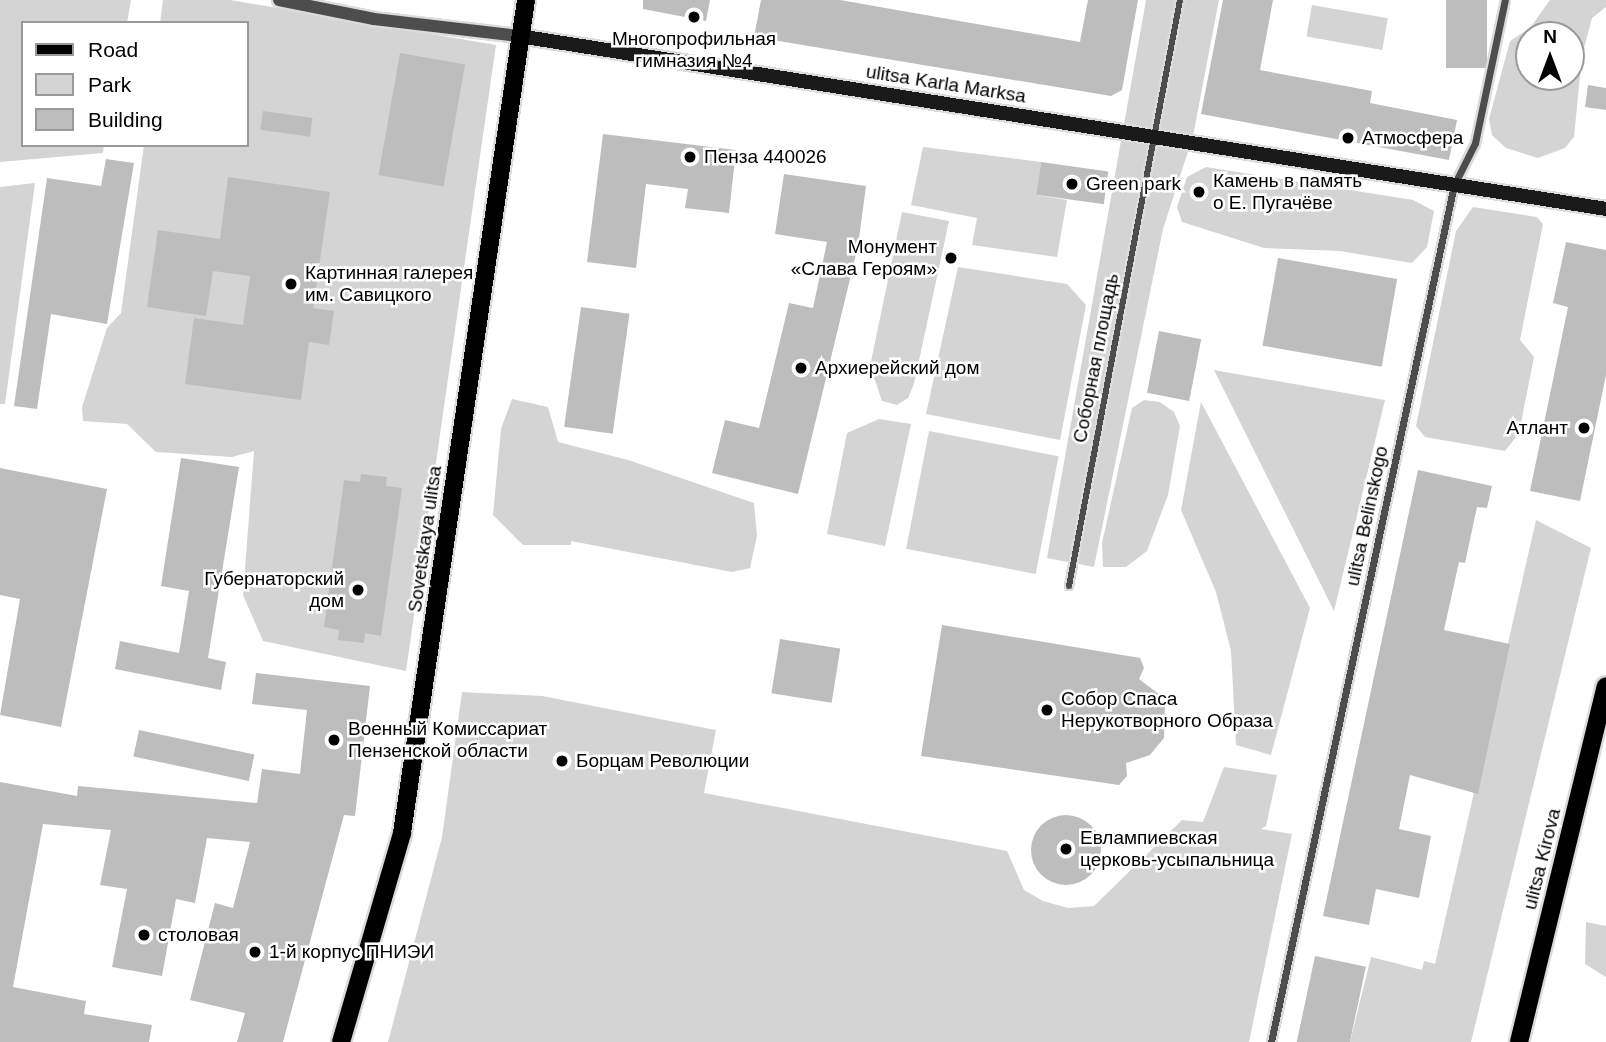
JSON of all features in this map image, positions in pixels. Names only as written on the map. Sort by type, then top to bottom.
[{"type":"main road","name":"Sovetskaya ulitsa","points":[[341,1042],[402,833],[526,0]]},
{"type":"main road","name":"ulitsa Karla Marksa","points":[[519,36],[1606,209]]},
{"type":"main road","name":"ulitsa Kirova","points":[[1519,1042],[1606,686]]},
{"type":"street","name":"ulitsa Karla Marksa","points":[[279,0],[373,19],[519,36]]},
{"type":"street","name":"Соборная площадь","points":[[1069,586],[1180,0]]},
{"type":"street","name":"ulitsa Belinskogo","points":[[1271,1042],[1454,185],[1475,143],[1505,0]]},
{"type":"green space","points":[[0,0],[131,0],[127,21],[21,21],[21,147],[104,147],[103,153],[0,162]]},
{"type":"green space","points":[[163,0],[230,0],[496,45],[406,671],[263,641],[243,595],[254,451],[232,457],[156,452],[127,424],[83,421],[82,407],[107,328],[121,313],[144,147],[248,147],[248,21],[160,21]]},
{"type":"green space","points":[[1146,0],[1219,0],[1193,136],[1163,229],[1094,567],[1047,558]]},
{"type":"green space","points":[[1550,0],[1606,0],[1606,7],[1592,18],[1585,45],[1585,21],[1535,21]]},
{"type":"green space","points":[[1312,5],[1388,18],[1382,50],[1306,37]]},
{"type":"green space","points":[[1515,38],[1515,91],[1579,91],[1574,137],[1565,148],[1538,158],[1506,148],[1492,135],[1489,119],[1510,41]]},
{"type":"green space","points":[[923,147],[1041,162],[1037,195],[1067,200],[1057,257],[972,245],[977,218],[911,205]]},
{"type":"green space","points":[[1206,167],[1413,200],[1434,211],[1427,247],[1412,263],[1340,251],[1264,248],[1182,222],[1177,207],[1187,177]]},
{"type":"green space","points":[[35,183],[5,404],[0,404],[0,187]]},
{"type":"green space","points":[[1473,207],[1537,217],[1543,224],[1520,340],[1534,357],[1519,433],[1505,451],[1425,437],[1416,426],[1456,231]]},
{"type":"green space","points":[[902,212],[949,221],[914,384],[908,398],[897,405],[882,401],[875,380],[868,376]]},
{"type":"green space","points":[[958,267],[1067,284],[1086,305],[1060,440],[926,414]]},
{"type":"green space","points":[[1214,370],[1385,400],[1334,611]]},
{"type":"green space","points":[[512,399],[548,407],[558,442],[628,460],[754,503],[757,536],[750,568],[732,572],[571,541],[571,545],[523,545],[493,515],[501,429]]},
{"type":"green space","points":[[1144,400],[1160,402],[1174,412],[1180,426],[1168,495],[1147,551],[1126,567],[1103,567],[1102,543],[1132,408]]},
{"type":"green space","points":[[1201,402],[1310,608],[1271,755],[1236,745],[1231,651],[1216,592],[1181,510]]},
{"type":"green space","points":[[879,419],[911,424],[885,546],[827,534],[847,433]]},
{"type":"green space","points":[[929,431],[1059,456],[1036,574],[906,549]]},
{"type":"green space","points":[[1536,520],[1591,548],[1471,1042],[1350,1042],[1371,957],[1422,970],[1424,961],[1435,964]]},
{"type":"green space","points":[[462,692],[542,696],[716,730],[704,793],[1007,851],[1024,890],[1043,901],[1068,908],[1094,906],[1182,820],[1203,822],[1224,767],[1277,775],[1266,826],[1261,829],[1292,834],[1249,1042],[388,1042],[442,837]]},
{"type":"green space","points":[[1586,922],[1606,926],[1606,977],[1585,964]]},
{"type":"building","points":[[643,0],[710,0],[706,21],[643,9]]},
{"type":"building","points":[[761,0],[840,0],[1080,42],[1088,0],[1138,0],[1122,90],[1111,96],[754,37]]},
{"type":"building","points":[[1223,0],[1273,0],[1260,70],[1372,91],[1370,103],[1457,120],[1449,160],[1201,114]]},
{"type":"building","points":[[1446,0],[1487,0],[1487,68],[1446,68]]},
{"type":"building","points":[[400,53],[465,64],[443,187],[378,175]]},
{"type":"building","points":[[1588,85],[1606,88],[1606,110],[1585,107]]},
{"type":"building","points":[[263,111],[313,118],[310,137],[260,130]]},
{"type":"building","points":[[603,134],[736,150],[729,213],[685,208],[688,189],[646,184],[636,268],[587,262]]},
{"type":"building","points":[[106,159],[134,163],[107,324],[51,314],[37,409],[14,406],[47,178],[101,186]]},
{"type":"building","name":"Green park","points":[[1041,162],[1108,171],[1104,204],[1036,195]]},
{"type":"building","name":"Архиерейский дом","points":[[784,174],[866,186],[858,246],[798,494],[712,473],[725,420],[759,428],[789,303],[813,308],[827,242],[775,234]]},
{"type":"building","points":[[228,177],[330,192],[313,308],[334,311],[329,345],[309,342],[301,400],[185,384],[194,318],[243,325],[250,276],[213,271],[206,316],[147,307],[158,230],[220,239]]},
{"type":"building","points":[[1566,242],[1606,250],[1606,375],[1580,501],[1530,491],[1568,307],[1553,303]]},
{"type":"building","points":[[1278,258],[1397,279],[1382,367],[1263,346]]},
{"type":"building","points":[[581,307],[630,314],[613,434],[564,427]]},
{"type":"building","points":[[1159,331],[1201,339],[1189,401],[1147,393]]},
{"type":"building","points":[[181,458],[239,467],[208,658],[226,662],[221,690],[115,669],[120,641],[179,653],[189,591],[161,586]]},
{"type":"building","points":[[0,468],[107,489],[61,727],[0,715],[20,599],[0,595]]},
{"type":"building","points":[[1418,470],[1492,486],[1487,508],[1477,507],[1465,563],[1459,562],[1444,630],[1510,644],[1478,794],[1410,775],[1399,829],[1431,836],[1419,898],[1376,889],[1369,925],[1323,916]]},
{"type":"building","name":"Губернаторский дом","points":[[361,474],[387,477],[386,486],[402,488],[381,636],[365,633],[364,643],[338,640],[339,630],[324,627],[344,480],[360,482]]},
{"type":"building","name":"Собор Спаса Нерукотворного Образа","points":[[942,625],[1140,658],[1144,668],[1139,679],[1160,695],[1165,704],[1164,738],[1150,755],[1126,763],[1127,776],[1119,785],[921,756]]},
{"type":"building","points":[[780,639],[840,649],[832,703],[771,693]]},
{"type":"building","points":[[256,673],[370,686],[355,816],[344,815],[283,1042],[237,1042],[245,1013],[190,1000],[215,903],[233,908],[250,842],[207,838],[195,903],[176,899],[162,976],[112,967],[127,889],[100,885],[111,830],[43,824],[13,987],[86,1001],[84,1014],[152,1025],[149,1042],[0,1042],[0,782],[77,796],[78,786],[257,803],[262,769],[300,774],[307,710],[252,704]]},
{"type":"building","points":[[139,730],[254,755],[249,781],[133,756]]},
{"type":"building","name":"Евлампиевская церковь-усыпальница","points":[[1066,815],[1085,821],[1095,831],[1101,850],[1095,869],[1085,879],[1066,885],[1047,879],[1037,869],[1031,850],[1037,831],[1047,821]]},
{"type":"building","points":[[1315,956],[1366,967],[1350,1042],[1297,1042]]},
{"type":"place","name":"Многопрофильная гимназия №4","points":[[694,17]]},
{"type":"place","name":"Атмосфера","points":[[1348,138]]},
{"type":"place","name":"Пенза 440026","points":[[690,157]]},
{"type":"place","name":"Green park","points":[[1072,184]]},
{"type":"place","name":"Камень в память о Е. Пугачёве","points":[[1199,192]]},
{"type":"place","name":"Монумент «Слава Героям»","points":[[951,258]]},
{"type":"place","name":"Картинная галерея им. Савицкого","points":[[291,284]]},
{"type":"place","name":"Архиерейский дом","points":[[801,368]]},
{"type":"place","name":"Атлант","points":[[1584,428]]},
{"type":"place","name":"Губернаторский дом","points":[[358,590]]},
{"type":"place","name":"Собор Спаса Нерукотворного Образа","points":[[1047,710]]},
{"type":"place","name":"Военный Комиссариат Пензенской области","points":[[334,740]]},
{"type":"place","name":"Борцам Революции","points":[[562,761]]},
{"type":"place","name":"Евлампиевская церковь-усыпальница","points":[[1066,849]]},
{"type":"place","name":"столовая","points":[[144,935]]},
{"type":"place","name":"1-й корпус ПНИЭИ","points":[[255,952]]}]
